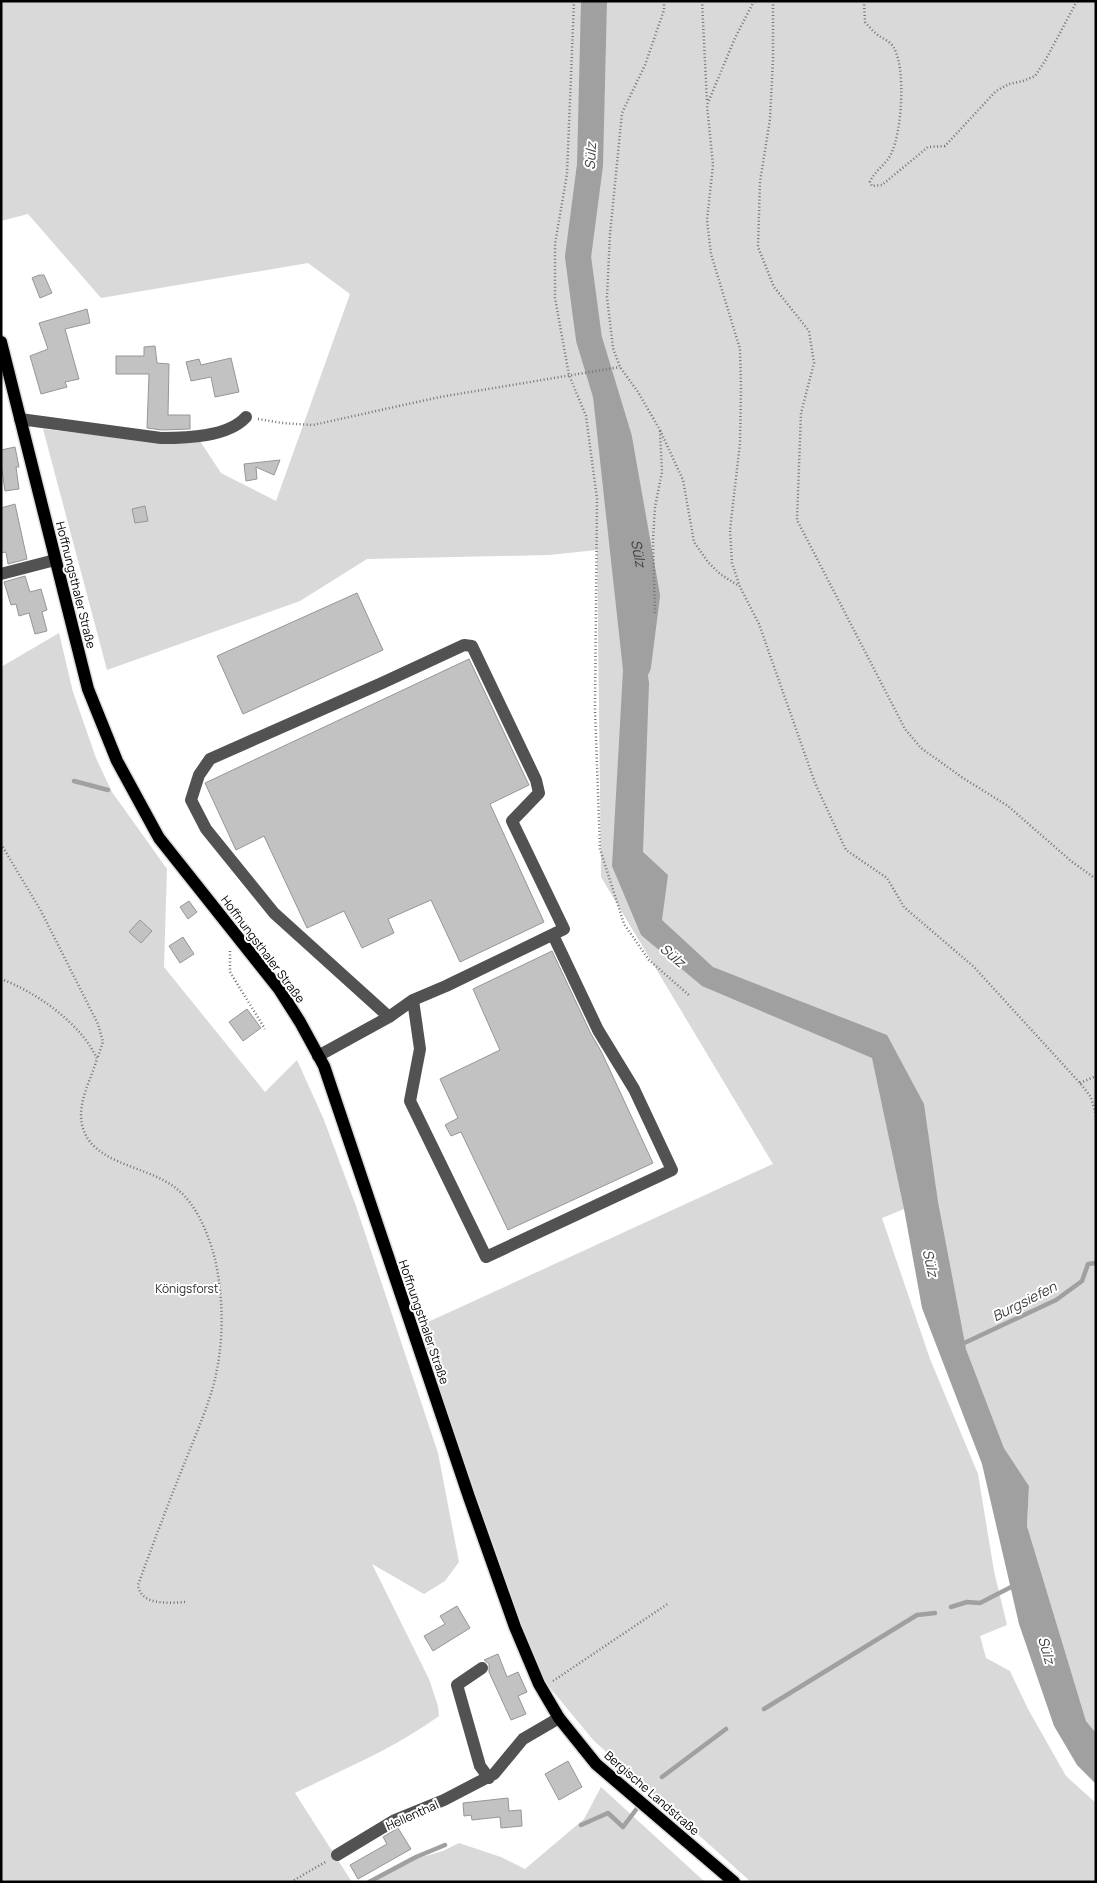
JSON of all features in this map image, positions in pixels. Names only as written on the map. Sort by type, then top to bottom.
[{"type":"main road","name":"Hoffnungsthaler Straße","points":[[1,342],[88,688],[117,761],[159,838],[284,997],[318,1056],[327,1076],[468,1497],[515,1627],[541,1688],[558,1718]]},
{"type":"main road","name":"Bergische Landstraße","points":[[558,1718],[596,1764],[734,1882]]},
{"type":"lane","points":[[20,419],[161,438],[200,436],[240,425],[246,417]]},
{"type":"lane","points":[[1,574],[55,560]]},
{"type":"lane","points":[[318,1056],[389,1017],[413,1000],[564,929],[512,820],[539,793],[536,780],[472,646],[464,644],[382,683],[210,758],[199,775],[191,800],[206,829],[274,913],[389,1017]]},
{"type":"lane","points":[[413,1000],[420,1049],[410,1101],[486,1257],[672,1170],[634,1089],[598,1030],[553,935]]},
{"type":"lane","points":[[482,1668],[457,1685],[480,1766],[489,1778]]},
{"type":"lane","name":"Hellenthal","points":[[337,1855],[395,1820],[444,1800],[489,1778],[524,1739],[558,1718]]},
{"type":"path","points":[[574,1],[567,174],[555,244],[555,298],[569,375],[586,416],[597,499],[595,709],[600,849],[624,924],[649,960],[690,996]]},
{"type":"path","points":[[664,1],[664,10],[645,65],[622,113],[610,234],[607,297],[613,348],[620,367],[638,392],[660,430],[683,480],[694,542],[708,562],[720,574],[740,587]]},
{"type":"path","points":[[702,1],[707,105],[713,165],[707,220],[711,254],[740,349],[740,443],[734,482],[730,530],[732,563],[740,587],[759,624],[815,782],[846,850],[887,878],[904,907],[974,967],[1080,1082],[1091,1097],[1096,1115]]},
{"type":"path","points":[[707,105],[735,38],[754,1]]},
{"type":"path","points":[[773,1],[770,119],[760,182],[758,246],[774,287],[808,331],[814,363],[801,413],[798,520],[905,729],[921,748],[963,778],[1008,806],[1058,851],[1096,880]]},
{"type":"path","points":[[864,1],[865,22],[894,48],[901,89],[900,121],[897,137],[890,157],[872,177],[870,182],[872,186],[882,185],[928,147],[945,146],[996,91],[1009,84],[1035,76],[1077,1]]},
{"type":"path","points":[[246,417],[282,423],[313,425],[440,397],[620,367]]},
{"type":"path","points":[[655,613],[653,540],[655,507],[662,472],[660,430]]},
{"type":"path","points":[[1,844],[40,911],[98,1024],[103,1042],[84,1096],[81,1113],[86,1134],[93,1146],[103,1154],[178,1189],[186,1197],[196,1214],[207,1236],[214,1257],[219,1282],[222,1335],[214,1383],[138,1585],[139,1592],[144,1597],[155,1602],[185,1602]]},
{"type":"path","points":[[233,930],[230,949],[230,972],[265,1029]]},
{"type":"path","points":[[1,979],[19,985],[55,1011],[84,1035],[98,1058]]},
{"type":"path","points":[[1080,1082],[1096,1076]]},
{"type":"path","points":[[541,1688],[670,1603]]},
{"type":"path","points":[[291,1882],[337,1855]]},
{"type":"green space","points":[[1,1],[1096,1],[1096,1733],[1086,1721],[1027,1526],[1029,1486],[1004,1448],[966,1349],[904,1209],[882,1218],[930,1359],[978,1474],[994,1571],[1007,1625],[980,1636],[986,1658],[1010,1671],[1028,1709],[1066,1776],[1096,1803],[1096,1882],[751,1882],[594,1741],[546,1683],[520,1620],[417,1327],[773,1164],[601,877],[597,550],[549,555],[367,559],[300,601],[107,670],[43,429],[161,442],[200,441],[221,473],[276,501],[350,294],[308,263],[101,298],[28,214],[1,221]]},
{"type":"green space","name":"Königsforst","points":[[59,633],[73,692],[96,758],[112,792],[167,869],[164,967],[265,1092],[297,1060],[324,1120],[356,1206],[438,1453],[459,1562],[445,1581],[424,1594],[372,1564],[429,1679],[438,1706],[439,1716],[387,1748],[295,1793],[352,1882],[1,1882],[1,667]]},
{"type":"green space","points":[[601,1787],[705,1882],[369,1882],[401,1863],[443,1851],[459,1843],[501,1857],[525,1869],[584,1819]]},
{"type":"water","points":[[612,375],[632,563],[649,683],[643,852],[668,875],[662,920],[713,967],[887,1035],[924,1104],[938,1202],[966,1349],[1004,1448],[1029,1486],[1027,1526],[1086,1721],[1096,1733],[1096,1784],[1077,1765],[1054,1726],[1019,1624],[982,1464],[922,1308],[904,1209],[872,1058],[702,986],[641,935],[612,866],[623,670],[591,378]]},
{"type":"building","points":[[44,275],[52,293],[40,298],[32,278]]},
{"type":"building","points":[[87,309],[90,323],[65,329],[79,379],[65,382],[67,387],[41,394],[30,356],[48,349],[39,323]]},
{"type":"building","points":[[155,346],[157,363],[169,364],[168,415],[190,415],[190,429],[162,430],[147,428],[149,374],[116,374],[116,356],[144,356],[144,347]]},
{"type":"building","points":[[231,358],[239,392],[215,397],[211,377],[191,381],[186,362],[199,359],[201,365]]},
{"type":"building","points":[[15,447],[19,467],[16,467],[19,489],[5,491],[1,450]]},
{"type":"building","points":[[280,460],[274,475],[256,467],[257,479],[246,481],[244,464]]},
{"type":"building","points":[[15,504],[27,559],[8,564],[6,552],[1,553],[1,508]]},
{"type":"building","points":[[145,506],[148,521],[135,523],[132,509]]},
{"type":"building","points":[[25,576],[30,592],[41,589],[47,610],[42,612],[47,631],[35,634],[29,613],[19,616],[16,604],[11,605],[4,582]]},
{"type":"building","points":[[357,593],[383,650],[243,714],[217,656]]},
{"type":"building","points":[[469,659],[529,785],[490,804],[544,922],[460,962],[431,900],[388,919],[394,933],[362,948],[344,911],[307,928],[264,836],[236,850],[205,783]]},
{"type":"building","points":[[189,901],[197,912],[188,919],[180,907]]},
{"type":"building","points":[[140,920],[152,931],[141,943],[129,932]]},
{"type":"building","points":[[183,937],[194,954],[180,963],[169,946]]},
{"type":"building","points":[[552,951],[653,1163],[508,1230],[461,1132],[451,1136],[445,1125],[458,1118],[440,1079],[500,1050],[473,989]]},
{"type":"building","points":[[247,1009],[261,1028],[243,1041],[229,1022]]},
{"type":"building","points":[[457,1606],[470,1628],[433,1651],[424,1636],[445,1624],[440,1616]]},
{"type":"building","points":[[498,1654],[507,1677],[518,1672],[527,1692],[518,1696],[526,1714],[511,1720],[489,1672],[489,1664],[484,1660]]},
{"type":"building","points":[[568,1761],[582,1787],[559,1800],[545,1774]]},
{"type":"building","points":[[508,1798],[509,1811],[521,1810],[522,1826],[501,1828],[500,1817],[472,1820],[471,1815],[464,1816],[463,1803]]},
{"type":"building","points":[[398,1828],[411,1849],[358,1879],[350,1865],[387,1844],[383,1837]]},
{"type":"waterway","name":"Sülz","points":[[594,1],[590,165],[578,257],[589,339],[619,438],[647,596],[638,666]]},
{"type":"waterway","points":[[74,781],[108,790]]},
{"type":"waterway","name":"Burgsiefen","points":[[960,1345],[1056,1300],[1082,1281],[1088,1264],[1096,1263]]},
{"type":"waterway","points":[[951,1607],[967,1602],[980,1603],[1015,1585]]},
{"type":"waterway","points":[[764,1709],[917,1615],[935,1613]]},
{"type":"waterway","points":[[662,1777],[726,1729]]},
{"type":"waterway","points":[[581,1825],[608,1813],[623,1827],[638,1807]]},
{"type":"waterway","points":[[369,1882],[416,1857],[445,1845]]}]
